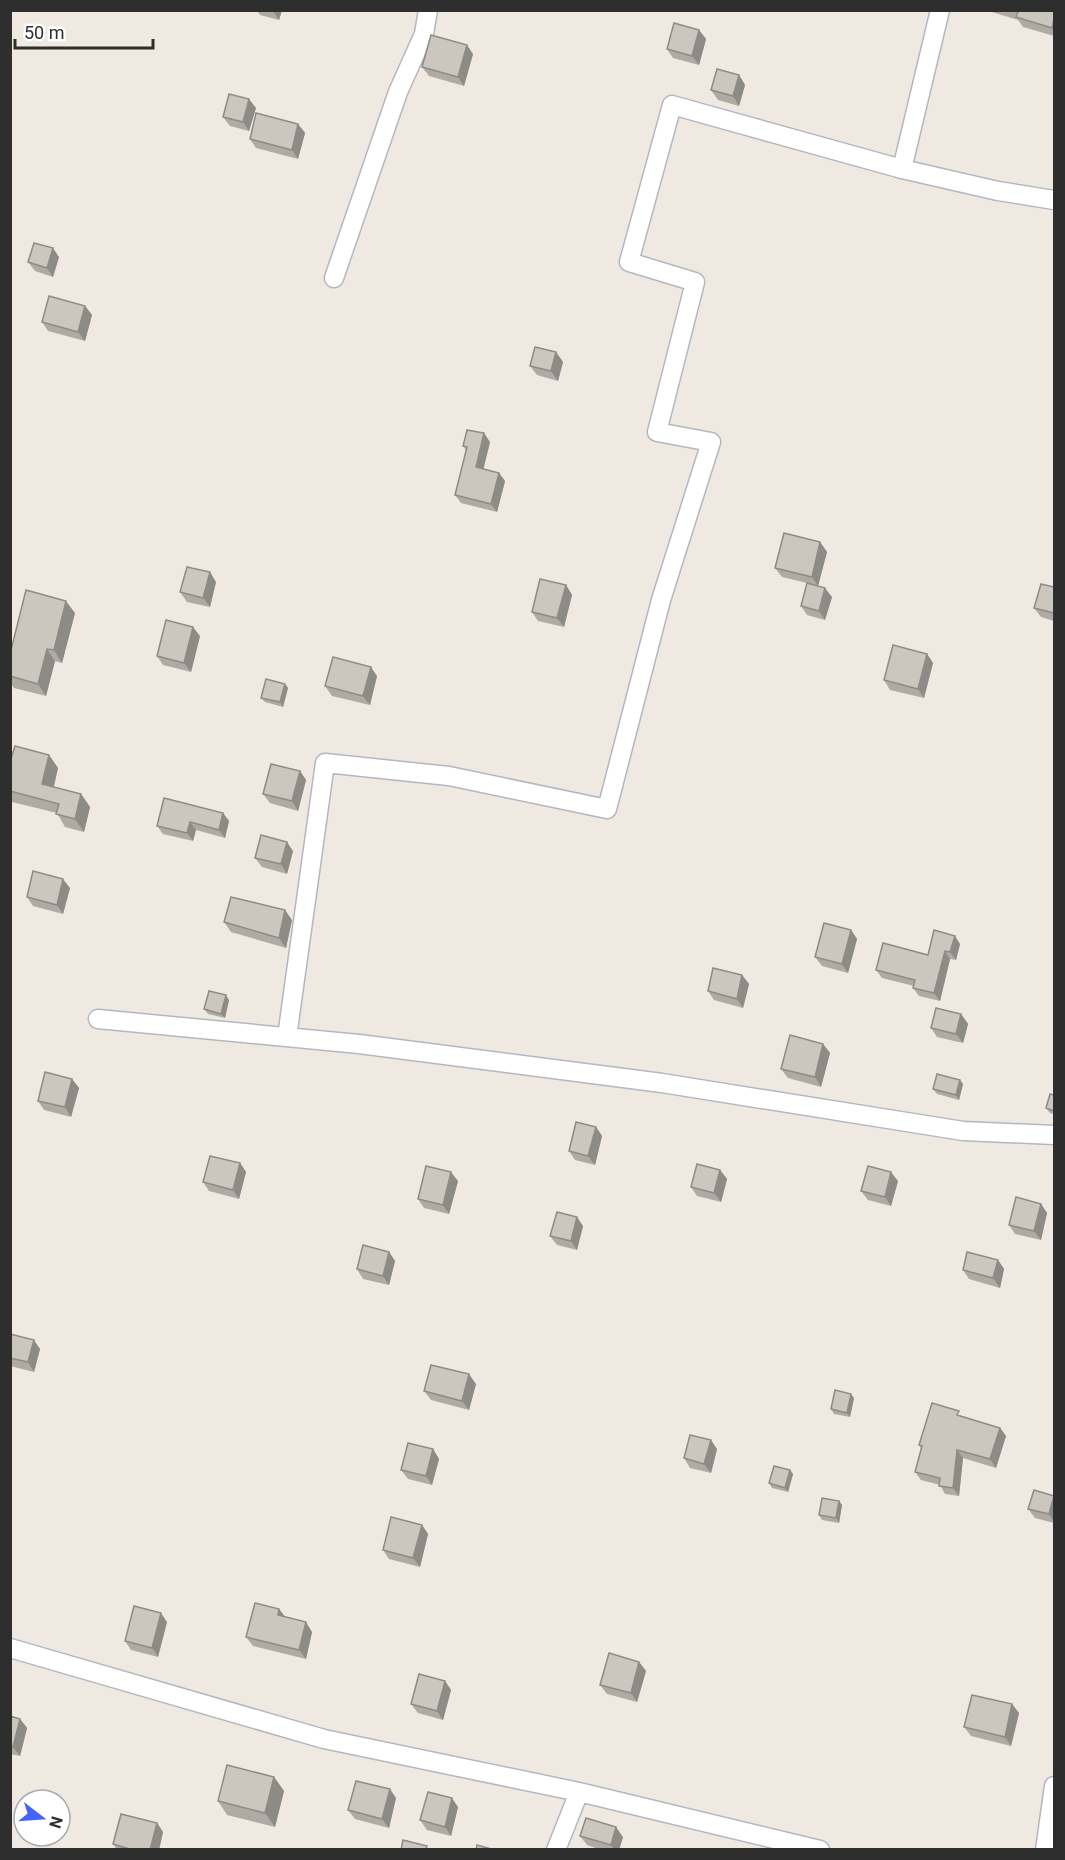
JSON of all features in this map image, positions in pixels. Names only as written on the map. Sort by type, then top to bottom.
[{"type":"street","points":[[334,278],[398,92],[424,34],[428,10]]},
{"type":"street","points":[[902,169],[940,10]]},
{"type":"street","points":[[286,1038],[325,763],[449,776],[607,809],[661,600],[711,442],[657,432],[695,282],[629,262],[672,105],[902,169],[998,192],[1054,200]]},
{"type":"street","points":[[98,1019],[286,1038],[662,1083],[963,1131],[1054,1135]]},
{"type":"street","points":[[10,1648],[324,1739],[579,1792],[820,1850]]},
{"type":"street","points":[[1045,1850],[1054,1786]]},
{"type":"street","points":[[556,1850],[579,1792]]},
{"type":"building","points":[[1011,10],[1054,10],[1052,28],[1016,17],[1018,12]]},
{"type":"building","points":[[674,23],[699,30],[692,56],[667,49]]},
{"type":"building","points":[[431,35],[467,45],[458,77],[422,67]]},
{"type":"building","points":[[717,69],[739,75],[733,96],[711,90]]},
{"type":"building","points":[[229,94],[249,99],[243,122],[223,117]]},
{"type":"building","points":[[256,113],[298,124],[292,150],[250,139]]},
{"type":"building","points":[[34,243],[53,248],[47,268],[28,262]]},
{"type":"building","points":[[49,296],[85,306],[78,332],[42,322]]},
{"type":"building","points":[[535,347],[556,352],[551,371],[530,366]]},
{"type":"building","points":[[467,430],[484,433],[476,467],[499,473],[491,504],[455,495],[467,447],[463,446]]},
{"type":"building","points":[[784,533],[820,542],[812,577],[775,568]]},
{"type":"building","points":[[187,567],[210,572],[203,598],[180,592]]},
{"type":"building","points":[[540,579],[566,585],[557,618],[532,612]]},
{"type":"building","points":[[807,583],[825,588],[819,611],[801,606]]},
{"type":"building","points":[[1041,584],[1054,587],[1054,613],[1034,608]]},
{"type":"building","points":[[26,590],[66,601],[54,650],[47,649],[38,684],[10,676],[10,654]]},
{"type":"building","points":[[166,620],[193,627],[184,663],[157,656]]},
{"type":"building","points":[[893,645],[927,654],[918,689],[884,680]]},
{"type":"building","points":[[333,657],[371,667],[363,696],[325,686]]},
{"type":"building","points":[[266,679],[285,684],[280,702],[261,698]]},
{"type":"building","points":[[15,746],[49,755],[42,784],[81,794],[75,819],[56,814],[59,804],[10,791],[10,762]]},
{"type":"building","points":[[271,764],[300,771],[292,801],[263,794]]},
{"type":"building","points":[[164,798],[223,813],[219,830],[190,822],[187,833],[157,826]]},
{"type":"building","points":[[261,835],[287,842],[281,864],[255,858]]},
{"type":"building","points":[[33,871],[63,879],[57,905],[27,897]]},
{"type":"building","points":[[231,897],[285,910],[279,938],[224,922]]},
{"type":"building","points":[[824,923],[851,930],[842,964],[815,957]]},
{"type":"building","points":[[934,930],[955,936],[950,952],[945,951],[934,993],[913,988],[915,980],[876,970],[883,943],[928,955]]},
{"type":"building","points":[[713,968],[742,975],[737,999],[708,991]]},
{"type":"building","points":[[209,991],[226,995],[221,1014],[204,1009]]},
{"type":"building","points":[[936,1008],[961,1014],[956,1034],[931,1028]]},
{"type":"building","points":[[790,1035],[823,1044],[815,1077],[781,1069]]},
{"type":"building","points":[[45,1072],[72,1079],[65,1107],[38,1101]]},
{"type":"building","points":[[937,1074],[960,1080],[956,1095],[933,1089]]},
{"type":"building","points":[[1050,1094],[1054,1095],[1054,1111],[1046,1108]]},
{"type":"building","points":[[576,1122],[596,1127],[588,1156],[569,1151]]},
{"type":"building","points":[[210,1156],[240,1163],[233,1190],[203,1182]]},
{"type":"building","points":[[697,1164],[720,1170],[714,1193],[691,1187]]},
{"type":"building","points":[[426,1166],[451,1172],[443,1205],[418,1199]]},
{"type":"building","points":[[868,1166],[891,1172],[885,1197],[861,1191]]},
{"type":"building","points":[[1016,1197],[1041,1204],[1034,1231],[1009,1225]]},
{"type":"building","points":[[557,1212],[577,1217],[571,1241],[550,1236]]},
{"type":"building","points":[[363,1245],[389,1252],[383,1276],[357,1269]]},
{"type":"building","points":[[967,1252],[998,1260],[993,1278],[963,1270]]},
{"type":"building","points":[[10,1334],[34,1340],[28,1362],[10,1358]]},
{"type":"building","points":[[431,1365],[469,1374],[462,1401],[424,1391]]},
{"type":"building","points":[[835,1390],[851,1394],[847,1413],[831,1409]]},
{"type":"building","points":[[932,1403],[959,1411],[957,1415],[1000,1428],[990,1459],[957,1450],[953,1488],[939,1486],[940,1478],[915,1472],[922,1446],[919,1445]]},
{"type":"building","points":[[690,1435],[711,1440],[704,1464],[684,1458]]},
{"type":"building","points":[[408,1443],[433,1449],[426,1476],[401,1470]]},
{"type":"building","points":[[774,1466],[790,1470],[785,1488],[769,1483]]},
{"type":"building","points":[[1034,1490],[1054,1496],[1049,1514],[1028,1509]]},
{"type":"building","points":[[822,1498],[839,1501],[836,1518],[819,1515]]},
{"type":"building","points":[[391,1517],[422,1525],[413,1558],[383,1550]]},
{"type":"building","points":[[255,1603],[279,1609],[278,1615],[306,1622],[299,1650],[246,1637]]},
{"type":"building","points":[[134,1606],[161,1613],[152,1648],[125,1641]]},
{"type":"building","points":[[609,1653],[639,1662],[631,1693],[600,1685]]},
{"type":"building","points":[[419,1674],[445,1681],[437,1711],[411,1704]]},
{"type":"building","points":[[972,1695],[1012,1704],[1005,1737],[964,1727]]},
{"type":"building","points":[[10,1716],[20,1719],[13,1747],[10,1746]]},
{"type":"building","points":[[227,1765],[274,1777],[265,1813],[218,1801]]},
{"type":"building","points":[[356,1781],[390,1789],[382,1819],[348,1810]]},
{"type":"building","points":[[428,1792],[452,1798],[445,1827],[420,1820]]},
{"type":"building","points":[[121,1814],[157,1823],[150,1850],[133,1850],[113,1844]]},
{"type":"building","points":[[586,1818],[616,1827],[611,1845],[580,1836]]},
{"type":"building","points":[[403,1840],[427,1846],[426,1850],[401,1850]]},
{"type":"building","points":[[477,1845],[495,1850],[476,1850]]}]
